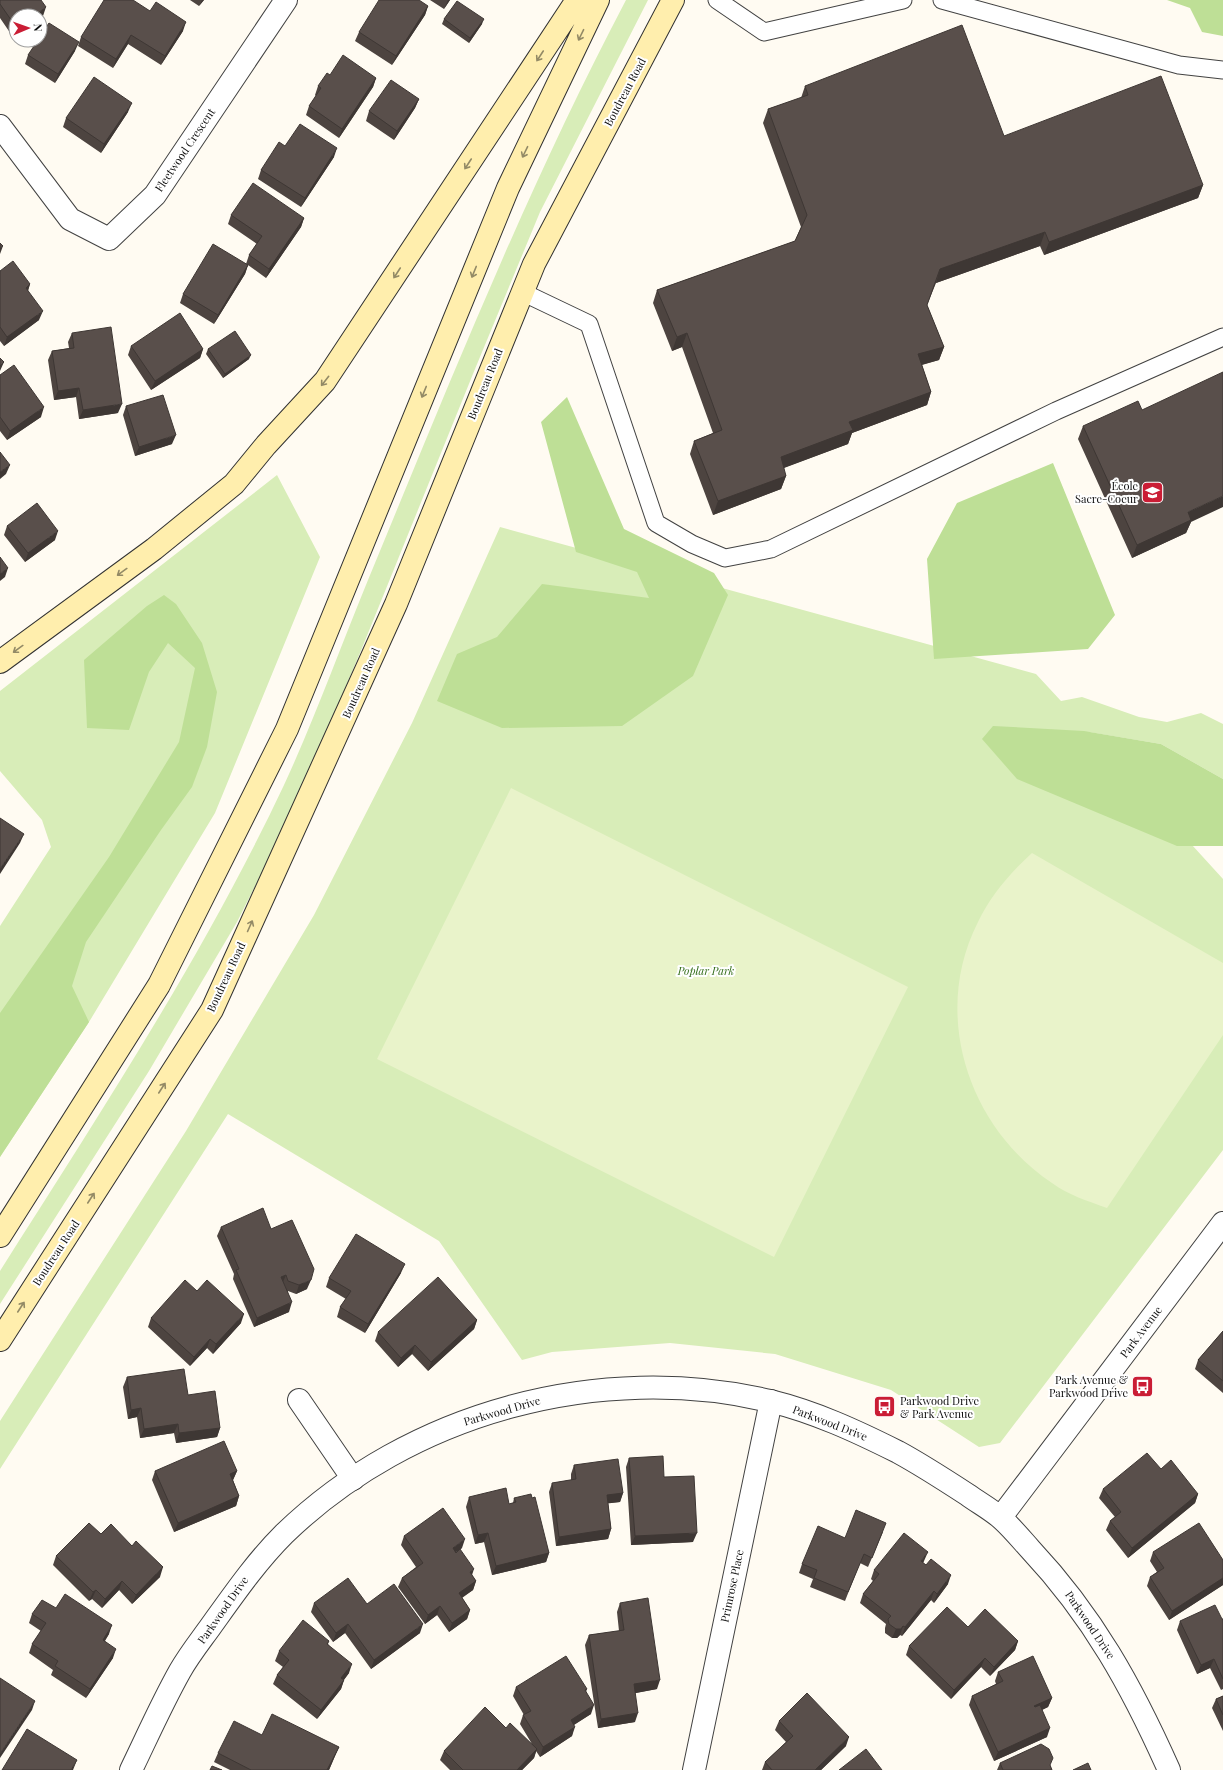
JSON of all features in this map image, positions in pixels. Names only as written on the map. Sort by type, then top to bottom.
[{"type":"main road","points":[[0,662],[156,547],[234,484],[266,445],[325,381],[577,0]]},
{"type":"main road","points":[[0,1236],[159,985],[287,729],[508,188],[598,0]]},
{"type":"main road","name":"Boudreau Road","points":[[0,1340],[212,1010],[396,604],[534,264],[673,0]]},
{"type":"street","name":"Fleetwood Crescent","points":[[0,126],[70,219],[109,239],[155,195],[286,0]]},
{"type":"street","name":"Park Avenue","points":[[1001,1517],[1223,1223]]},
{"type":"street","name":"Parkwood Drive","points":[[131,1770],[181,1668],[254,1566],[302,1518],[353,1479],[404,1448],[447,1428],[485,1414],[524,1403],[564,1395],[631,1388],[685,1388],[725,1392],[771,1401],[814,1414],[856,1431],[925,1466],[1001,1517],[1059,1580],[1104,1644],[1144,1714],[1169,1770]]},
{"type":"street","points":[[299,1400],[353,1479]]},
{"type":"street","name":"Primrose Place","points":[[694,1770],[771,1401]]},
{"type":"lane","points":[[717,0],[764,32],[903,0]]},
{"type":"lane","points":[[942,0],[1179,66],[1223,70]]},
{"type":"lane","points":[[522,292],[589,324],[656,523],[692,544],[725,558],[771,550],[1056,411],[1223,337]]},
{"type":"green space","points":[[626,0],[648,0],[540,212],[360,653],[292,813],[237,922],[149,1071],[0,1304],[0,1271],[150,1032],[220,910],[284,785],[490,287],[555,142]]},
{"type":"green space","points":[[1167,0],[1223,0],[1223,36],[1202,32],[1190,8]]},
{"type":"green space","points":[[567,397],[624,529],[714,573],[728,595],[693,676],[622,726],[502,728],[437,701],[457,654],[497,637],[542,584],[649,598],[637,572],[576,552],[541,422]]},
{"type":"green space","points":[[1053,463],[1115,615],[1088,649],[934,659],[927,559],[957,503]]},
{"type":"green space","points":[[277,475],[320,557],[215,813],[89,1022],[0,1157],[0,926],[51,847],[42,820],[0,771],[0,691]]},
{"type":"green space","name":"Poplar Park","points":[[500,527],[1036,674],[1061,701],[1082,697],[1139,717],[1167,722],[1201,713],[1223,724],[1223,779],[1161,744],[1089,732],[1223,879],[1223,1150],[1000,1443],[979,1447],[891,1390],[775,1354],[670,1343],[552,1352],[522,1360],[439,1241],[228,1114],[0,1469],[0,1421],[186,1131],[314,915],[412,723]]},
{"type":"green space","points":[[164,595],[176,604],[202,643],[217,692],[207,747],[192,787],[161,830],[86,942],[72,986],[89,1022],[0,1157],[0,1013],[109,857],[179,742],[195,668],[168,643],[149,672],[129,730],[87,728],[84,660],[147,606]]},
{"type":"green space","points":[[993,726],[1084,731],[1161,744],[1223,779],[1223,846],[1177,846],[1017,779],[982,739]]},
{"type":"green space","points":[[511,788],[908,987],[774,1257],[377,1059]]},
{"type":"green space","points":[[1032,853],[1223,963],[1223,1035],[1107,1208],[1065,1191],[1052,1183],[1023,1159],[998,1132],[979,1100],[966,1066],[959,1030],[958,994],[964,957],[983,912],[995,894],[1016,868]]},
{"type":"building","points":[[0,0],[41,0],[46,7],[8,8],[8,16],[0,4]]},
{"type":"building","points":[[104,0],[133,0],[150,11],[156,2],[186,22],[165,56],[131,35],[116,59],[81,37]]},
{"type":"building","points":[[379,0],[419,0],[428,6],[396,56],[359,32]]},
{"type":"building","points":[[457,1],[484,19],[470,38],[444,19]]},
{"type":"building","points":[[49,23],[79,42],[58,74],[28,55],[33,48],[48,48]]},
{"type":"building","points":[[962,25],[1004,136],[1161,76],[1203,185],[1049,242],[1045,232],[940,269],[927,305],[944,347],[918,354],[931,392],[849,422],[853,430],[781,457],[786,476],[718,501],[694,441],[722,430],[687,333],[677,337],[657,290],[795,241],[807,215],[768,109],[808,95],[805,86]]},
{"type":"building","points":[[343,55],[376,78],[342,129],[309,106],[321,88],[318,86],[327,73],[330,75]]},
{"type":"building","points":[[94,77],[132,103],[104,144],[66,118]]},
{"type":"building","points":[[391,80],[419,99],[397,131],[369,111]]},
{"type":"building","points":[[300,124],[337,148],[305,198],[261,170],[279,142],[285,146]]},
{"type":"building","points":[[253,183],[304,218],[269,269],[249,255],[262,236],[231,215]]},
{"type":"building","points":[[213,244],[248,265],[218,315],[183,294]]},
{"type":"building","points":[[13,261],[30,284],[26,288],[43,311],[7,337],[0,327],[0,271]]},
{"type":"building","points":[[180,313],[203,349],[155,381],[131,346]]},
{"type":"building","points":[[111,327],[122,404],[83,410],[79,388],[58,391],[52,351],[74,348],[72,333]]},
{"type":"building","points":[[235,331],[251,355],[225,374],[208,349]]},
{"type":"building","points":[[0,358],[4,362],[0,366]]},
{"type":"building","points":[[14,365],[44,407],[10,431],[0,417],[0,375]]},
{"type":"building","points":[[1223,372],[1223,496],[1188,512],[1191,520],[1137,545],[1083,426],[1138,401],[1142,410]]},
{"type":"building","points":[[163,395],[176,435],[139,447],[126,406]]},
{"type":"building","points":[[0,452],[10,465],[0,472]]},
{"type":"building","points":[[37,503],[58,531],[28,553],[7,526]]},
{"type":"building","points":[[0,557],[8,568],[0,574]]},
{"type":"building","points":[[0,818],[24,834],[0,869]]},
{"type":"building","points":[[263,1208],[271,1229],[292,1220],[314,1269],[311,1280],[299,1285],[288,1281],[286,1275],[281,1277],[292,1302],[257,1318],[236,1270],[239,1269],[221,1227]]},
{"type":"building","points":[[356,1234],[405,1264],[368,1324],[340,1307],[351,1291],[329,1278]]},
{"type":"building","points":[[438,1277],[477,1320],[431,1362],[415,1345],[401,1358],[378,1332]]},
{"type":"building","points":[[185,1280],[197,1291],[207,1280],[244,1314],[216,1344],[210,1339],[194,1357],[151,1318]]},
{"type":"building","points":[[1223,1331],[1223,1381],[1198,1360]]},
{"type":"building","points":[[184,1369],[188,1395],[215,1391],[220,1428],[179,1433],[178,1424],[144,1429],[141,1408],[131,1410],[127,1377]]},
{"type":"building","points":[[224,1441],[237,1471],[230,1474],[239,1496],[178,1523],[155,1471]]},
{"type":"building","points":[[1147,1453],[1161,1469],[1171,1460],[1198,1494],[1132,1548],[1110,1521],[1121,1512],[1103,1489]]},
{"type":"building","points":[[663,1456],[664,1477],[694,1476],[697,1533],[635,1536],[629,1458]]},
{"type":"building","points":[[618,1459],[623,1493],[607,1495],[611,1529],[559,1537],[552,1483],[576,1479],[574,1465]]},
{"type":"building","points":[[506,1488],[509,1504],[516,1502],[514,1498],[531,1494],[532,1498],[535,1497],[549,1553],[496,1566],[488,1533],[478,1535],[469,1497]]},
{"type":"building","points":[[443,1508],[465,1539],[453,1548],[456,1553],[460,1549],[474,1569],[470,1572],[476,1581],[459,1593],[470,1610],[452,1623],[440,1606],[428,1615],[402,1578],[423,1563],[404,1536]]},
{"type":"building","points":[[856,1510],[886,1523],[872,1558],[864,1554],[848,1592],[814,1578],[817,1570],[802,1564],[818,1526],[845,1538]]},
{"type":"building","points":[[89,1523],[101,1534],[111,1524],[132,1546],[136,1541],[163,1567],[136,1595],[122,1581],[105,1599],[96,1590],[93,1592],[56,1556]]},
{"type":"building","points":[[1199,1523],[1223,1560],[1223,1578],[1172,1611],[1150,1577],[1164,1568],[1153,1552]]},
{"type":"building","points":[[904,1533],[928,1552],[921,1561],[926,1565],[931,1559],[951,1575],[937,1594],[934,1591],[905,1627],[903,1626],[901,1629],[896,1629],[889,1624],[888,1619],[891,1616],[863,1594],[879,1574],[874,1570]]},
{"type":"building","points":[[348,1578],[367,1604],[394,1584],[423,1624],[374,1660],[348,1624],[336,1633],[314,1603]]},
{"type":"building","points":[[65,1594],[112,1625],[103,1640],[116,1649],[90,1689],[55,1666],[58,1661],[32,1644],[46,1623],[32,1614],[42,1600],[56,1608]]},
{"type":"building","points":[[648,1598],[660,1680],[634,1684],[638,1713],[601,1719],[589,1635],[624,1630],[620,1603]]},
{"type":"building","points":[[1215,1605],[1223,1619],[1223,1679],[1214,1659],[1201,1665],[1180,1621]]},
{"type":"building","points":[[947,1607],[968,1627],[985,1609],[1018,1641],[994,1667],[985,1658],[954,1690],[909,1646]]},
{"type":"building","points":[[303,1620],[329,1641],[327,1644],[352,1664],[341,1678],[344,1680],[321,1710],[277,1675],[289,1660],[279,1651]]},
{"type":"building","points":[[566,1656],[587,1689],[585,1690],[594,1705],[571,1720],[575,1727],[543,1747],[523,1715],[531,1711],[516,1687]]},
{"type":"building","points":[[1033,1656],[1052,1698],[1034,1706],[1040,1705],[1050,1728],[998,1752],[972,1696],[1003,1681],[998,1672]]},
{"type":"building","points":[[0,1678],[35,1701],[0,1754]]},
{"type":"building","points":[[807,1693],[849,1737],[815,1770],[772,1770],[765,1762],[793,1736],[779,1721]]},
{"type":"building","points":[[1223,1696],[1223,1715],[1216,1699]]},
{"type":"building","points":[[485,1707],[506,1728],[510,1723],[537,1749],[517,1770],[463,1770],[444,1751]]},
{"type":"building","points":[[272,1714],[339,1747],[327,1770],[251,1770],[218,1753],[234,1721],[262,1735]]},
{"type":"building","points":[[27,1729],[77,1760],[71,1770],[2,1770]]},
{"type":"building","points":[[1041,1744],[1049,1749],[1053,1758],[1050,1765],[1052,1770],[1003,1770],[1000,1763]]},
{"type":"building","points":[[866,1749],[882,1770],[839,1770]]},
{"type":"building","points":[[1088,1763],[1091,1770],[1073,1770]]},
{"type":"building","points":[[212,1766],[222,1770],[210,1770]]},
{"type":"place","name":"École Sacre-Coeur","points":[[1153,492]]},
{"type":"place","name":"Park Avenue & Parkwood Drive","points":[[1143,1386]]},
{"type":"place","name":"Parkwood Drive & Park Avenue","points":[[884,1407]]}]
